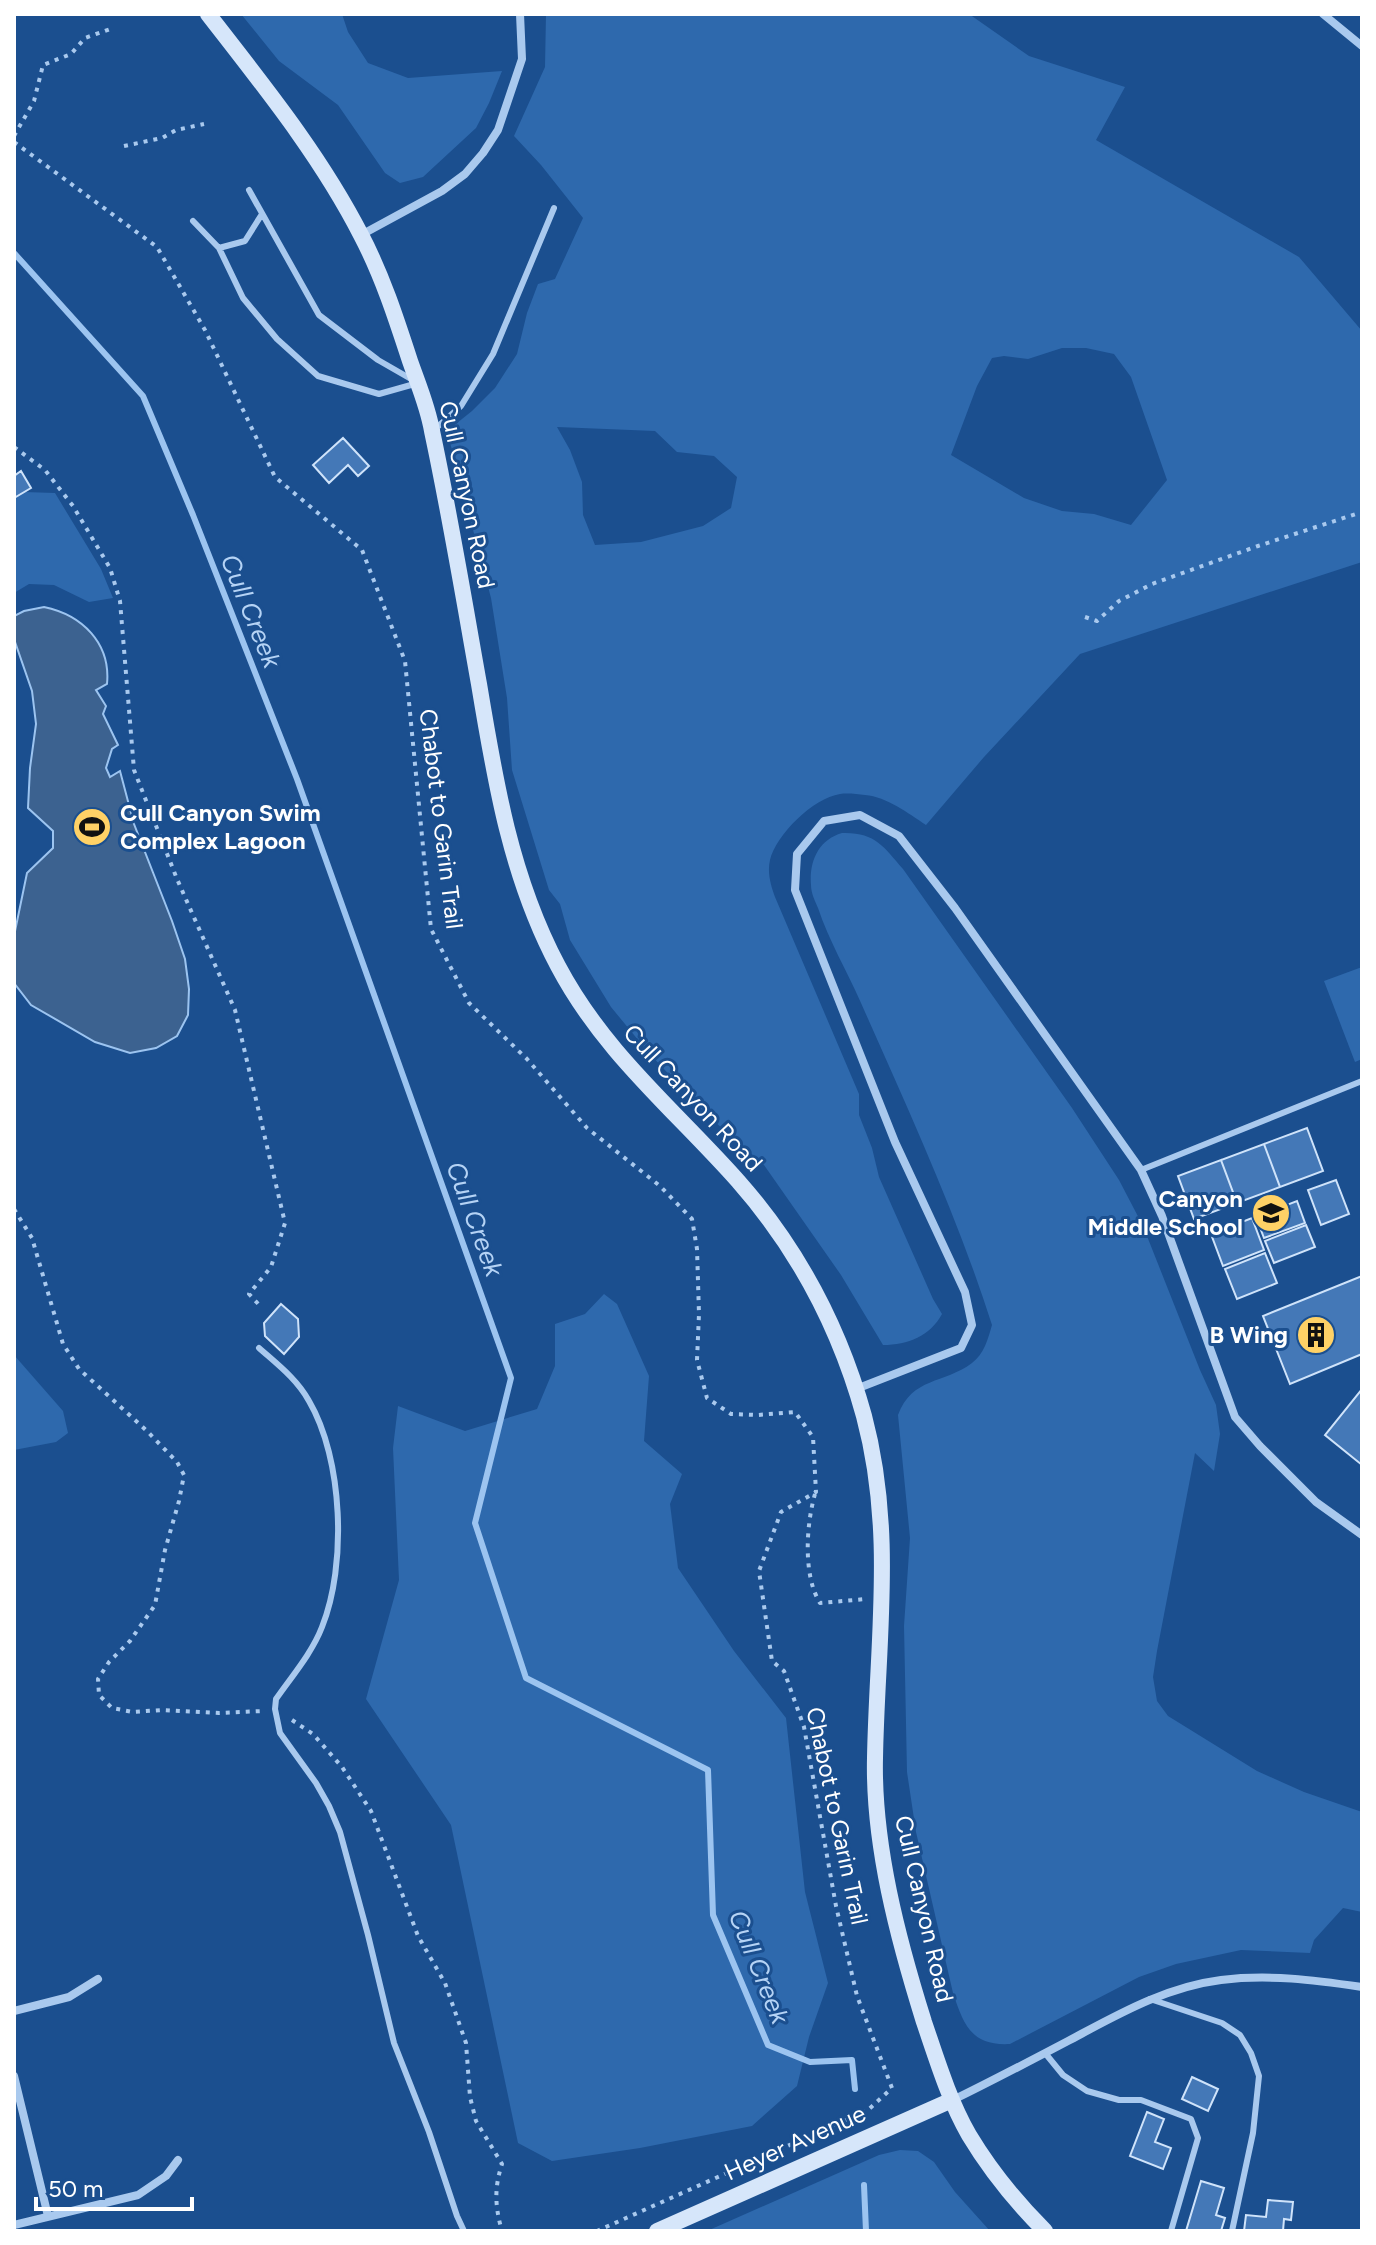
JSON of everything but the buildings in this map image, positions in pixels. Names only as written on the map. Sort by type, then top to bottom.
[{"type":"street","name":"Cull Canyon Road","points":[[208,14],[274,98],[329,179],[361,235],[392,308],[433,431],[502,808],[514,857],[536,922],[559,968],[601,1033],[634,1073],[743,1186],[791,1250],[814,1288],[837,1337],[868,1433],[881,1508],[884,1567],[874,1764],[885,1869],[903,1949],[939,2069],[966,2131],[984,2159],[1045,2231]]},
{"type":"street","points":[[361,235],[442,191],[465,174],[483,153],[498,130],[522,59],[520,14]]},
{"type":"street","points":[[1323,14],[1362,46]]},
{"type":"street","points":[[856,1389],[961,1348],[972,1325],[965,1292],[895,1142],[795,890],[797,854],[824,821],[860,815],[899,836],[955,908],[1141,1170],[1162,1216],[1235,1417],[1316,1502],[1362,1535]]},
{"type":"street","points":[[952,2100],[1150,1999],[1185,1987],[1250,1977],[1302,1978],[1362,1987]]},
{"type":"street","points":[[14,2011],[69,1997],[98,1979]]},
{"type":"street","points":[[14,2076],[48,2216]]},
{"type":"street","name":"Heyer Avenue","points":[[657,2231],[952,2100]]},
{"type":"street","points":[[14,2225],[138,2195],[166,2176],[178,2160]]},
{"type":"lane","points":[[249,190],[319,315],[378,360],[418,383]]},
{"type":"lane","points":[[433,431],[461,406],[493,354],[554,208]]},
{"type":"lane","points":[[219,248],[245,241],[262,214]]},
{"type":"lane","points":[[193,221],[219,248],[243,298],[277,339],[318,376],[379,394],[418,383]]},
{"type":"lane","points":[[1141,1170],[1362,1081]]},
{"type":"lane","points":[[259,1348],[295,1381],[309,1399],[322,1426],[331,1465],[337,1529],[331,1598],[321,1629],[276,1699],[280,1733],[316,1783],[340,1832],[394,2043],[464,2231]]},
{"type":"lane","points":[[1150,1999],[1222,2023],[1240,2035],[1251,2053],[1259,2076],[1253,2133],[1232,2231]]},
{"type":"lane","points":[[1045,2053],[1063,2075],[1087,2091],[1119,2100],[1141,2100],[1191,2119],[1198,2138],[1171,2231]]},
{"type":"path","points":[[14,136],[34,101],[43,65],[71,54],[85,38],[113,28]]},
{"type":"path","points":[[124,146],[204,124]]},
{"type":"path","name":"Chabot to Garin Trail","points":[[14,142],[157,247],[205,330],[275,477],[362,550],[405,661],[431,929],[469,1003],[527,1059],[587,1128],[660,1186],[692,1219],[697,1249],[697,1360],[707,1398],[731,1414],[795,1412],[813,1437],[816,1492],[781,1512],[759,1571],[772,1661],[784,1671],[804,1727],[836,1906],[857,1996],[892,2088],[868,2110],[597,2231]]},
{"type":"path","points":[[14,447],[45,470],[73,506],[114,579],[120,601],[134,770],[177,879],[235,1010],[285,1223],[271,1267],[249,1294],[262,1308]]},
{"type":"path","points":[[1085,617],[1097,621],[1119,601],[1152,584],[1362,512]]},
{"type":"path","points":[[14,1209],[32,1238],[63,1344],[71,1357],[79,1369],[177,1462],[184,1475],[155,1605],[98,1679],[99,1695],[112,1708],[133,1712],[219,1713],[275,1709],[313,1734],[342,1767],[371,1811],[418,1936],[445,1983],[466,2043],[470,2097],[476,2121],[502,2164],[496,2182],[496,2209],[502,2231]]},
{"type":"path","points":[[816,1492],[810,1512],[809,1559],[812,1590],[820,1603],[883,1598]]},
{"type":"shaded area","points":[[241,14],[342,14],[348,32],[368,63],[408,78],[502,71],[476,128],[423,177],[400,183],[385,173],[338,105],[279,61]]},
{"type":"shaded area","points":[[546,14],[969,14],[1029,56],[1125,87],[1096,140],[1299,257],[1362,331],[1362,562],[1080,654],[984,757],[926,825],[897,806],[873,796],[840,794],[819,802],[797,819],[774,850],[769,870],[775,897],[859,1094],[859,1115],[879,1177],[942,1314],[925,1333],[909,1341],[883,1345],[841,1275],[764,1165],[707,1115],[611,1007],[570,940],[560,904],[549,890],[512,770],[507,698],[491,598],[447,431],[495,388],[517,354],[538,284],[555,279],[583,218],[514,136],[545,67]],"holes":[[[1062,348],[1086,348],[1114,354],[1131,377],[1167,480],[1131,525],[1094,514],[1062,511],[1024,498],[951,455],[977,386],[992,358],[1028,359]],[[557,427],[655,431],[677,452],[714,456],[737,477],[731,508],[703,526],[641,542],[595,545],[583,515],[582,482]]]},
{"type":"shaded area","points":[[24,492],[55,493],[101,569],[113,598],[89,602],[54,585],[29,584],[14,593],[14,498]]},
{"type":"shaded area","name":"Cull Canyon Swim Complex Lagoon","points":[[44,607],[82,624],[99,644],[104,656],[107,684],[96,690],[106,706],[103,714],[118,745],[112,749],[106,768],[110,777],[120,771],[134,824],[185,959],[188,1015],[177,1036],[156,1048],[130,1053],[95,1042],[31,1005],[14,983],[14,936],[27,873],[53,848],[53,831],[28,808],[36,724],[32,691],[14,639],[14,616]]},
{"type":"shaded area","points":[[842,833],[871,838],[884,847],[903,869],[1072,1108],[1119,1180],[1143,1226],[1216,1405],[1220,1434],[1214,1471],[1195,1453],[1153,1677],[1157,1701],[1168,1716],[1257,1771],[1304,1792],[1362,1812],[1362,1912],[1343,1908],[1314,1940],[1310,1953],[1241,1950],[1176,1964],[1139,1977],[1010,2044],[987,2042],[978,2037],[971,2032],[961,2015],[953,1993],[916,1832],[907,1772],[904,1626],[910,1538],[898,1415],[904,1403],[920,1387],[972,1363],[985,1346],[992,1325],[931,1162],[812,894],[812,868],[817,853],[827,841]]},
{"type":"shaded area","points":[[1362,967],[1362,1059],[1355,1062],[1324,981]]},
{"type":"shaded area","points":[[604,1294],[617,1304],[649,1376],[644,1441],[682,1474],[670,1504],[678,1568],[734,1651],[786,1718],[805,1892],[828,1983],[809,2037],[797,2086],[752,2126],[552,2161],[518,2143],[451,1825],[366,1699],[399,1580],[393,1448],[398,1406],[465,1431],[537,1409],[555,1366],[555,1324],[585,1314]]},
{"type":"shaded area","points":[[14,1355],[63,1411],[68,1433],[56,1442],[14,1450]]},
{"type":"shaded area","points":[[900,2150],[918,2151],[934,2162],[955,2192],[990,2231],[707,2231],[879,2155]]},
{"type":"waterway","name":"Cull Creek","points":[[14,253],[143,396],[297,779],[511,1378],[475,1523],[526,1678],[708,1770],[713,1915],[768,2045],[810,2062],[852,2060],[855,2089]]},
{"type":"waterway","name":"Cull Creek","points":[[864,2185],[866,2231]]},
{"type":"place","name":"Cull Canyon Swim Complex Lagoon","points":[[92,827]]},
{"type":"place","name":"Canyon Middle School","points":[[1271,1213]]},
{"type":"place","name":"B Wing","points":[[1316,1335]]}]
